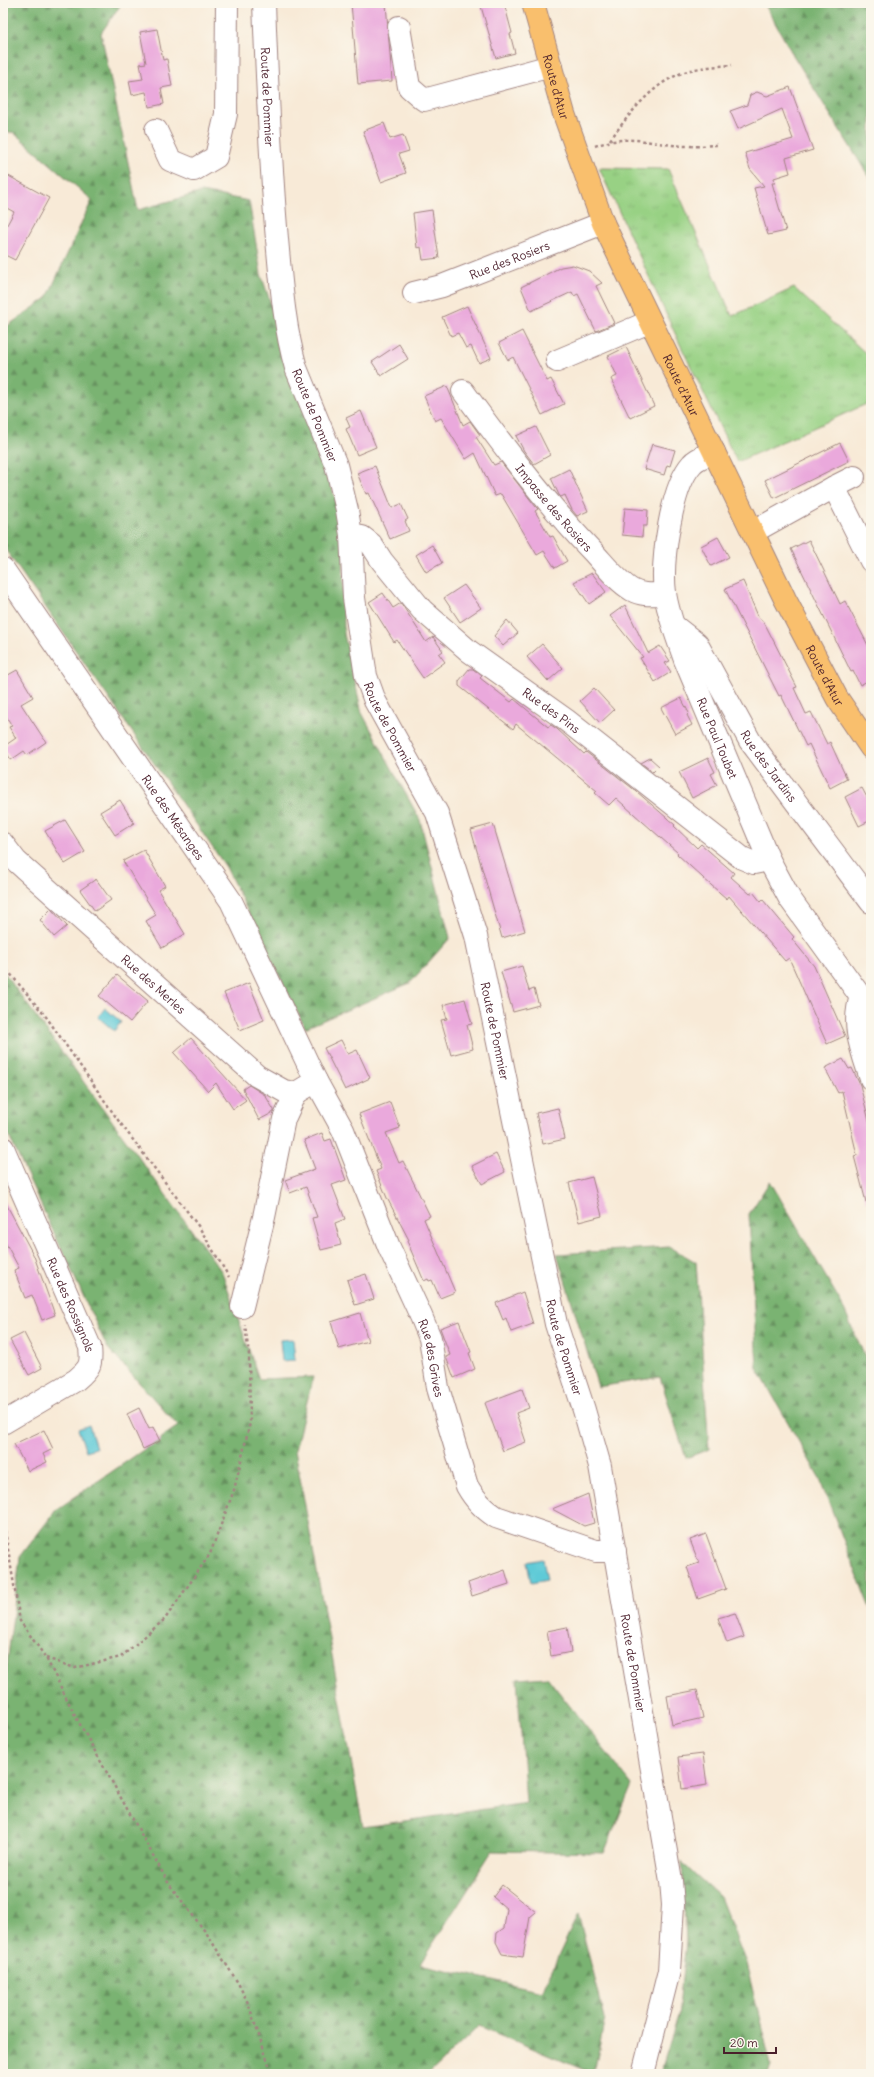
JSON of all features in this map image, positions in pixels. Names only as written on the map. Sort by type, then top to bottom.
[{"type":"main road","name":"Route d'Atur","points":[[533,3],[577,152],[603,223],[649,322],[823,673],[852,722],[871,748]]},
{"type":"street","points":[[156,130],[170,160],[194,170],[216,157],[226,114],[227,3]]},
{"type":"street","name":"Route de Pommier","points":[[264,3],[270,157],[288,335],[296,368],[336,465],[347,510],[351,535],[354,598],[364,670],[375,701],[437,813],[476,936],[556,1324],[584,1410],[600,1466],[671,1881],[673,1905],[669,1971],[643,2074]]},
{"type":"street","points":[[399,27],[409,87],[424,100],[551,66]]},
{"type":"street","name":"Rue des Rosiers","points":[[414,293],[442,286],[603,223]]},
{"type":"street","points":[[557,360],[649,322]]},
{"type":"street","name":"Impasse des Rosiers","points":[[463,391],[526,475],[573,531],[610,570],[632,590],[644,595],[665,594]]},
{"type":"street","name":"Rue Paul Toubet","points":[[714,452],[693,462],[678,491],[667,543],[665,594],[685,660],[769,860],[790,899],[866,1003]]},
{"type":"street","points":[[753,532],[834,487],[854,478]]},
{"type":"street","points":[[834,487],[871,561]]},
{"type":"street","name":"Rue des Pins","points":[[351,535],[362,536],[371,544],[382,561],[422,610],[469,651],[566,720],[742,858],[754,863],[769,860]]},
{"type":"street","name":"Rue des Mésanges","points":[[3,569],[231,901],[316,1081]]},
{"type":"street","name":"Rue des Jardins","points":[[674,626],[697,644],[750,741],[871,902]]},
{"type":"street","name":"Rue des Merles","points":[[3,844],[16,861],[256,1076],[284,1091],[296,1093]]},
{"type":"street","points":[[866,1003],[856,1010],[856,1028],[871,1079]]},
{"type":"street","points":[[242,1307],[264,1217],[284,1119],[296,1093],[316,1081]]},
{"type":"street","name":"Rue des Grives","points":[[316,1081],[343,1130],[389,1247],[426,1327],[433,1353],[438,1388],[467,1486],[474,1499],[496,1517],[596,1551],[615,1551]]},
{"type":"street","name":"Rue des Rossignols","points":[[3,1148],[90,1347],[91,1364],[76,1380],[3,1423]]},
{"type":"path","points":[[610,140],[630,113],[649,92],[669,78],[700,68],[732,65]]},
{"type":"path","points":[[577,152],[610,140],[646,140],[688,146],[717,145]]},
{"type":"path","points":[[3,965],[47,1018],[118,1120],[199,1227],[229,1278]]},
{"type":"path","points":[[46,1658],[75,1668],[121,1657],[165,1619],[210,1554],[234,1490],[250,1423],[249,1355],[242,1307]]},
{"type":"path","points":[[3,1519],[20,1621],[46,1658],[107,1774],[169,1884],[207,1934],[238,1983],[248,2003],[272,2074]]},
{"type":"green space","points":[[3,3],[122,3],[101,33],[138,210],[202,192],[249,201],[261,274],[343,521],[344,634],[362,713],[420,820],[450,938],[410,983],[305,1028],[226,867],[3,546],[3,329],[47,298],[92,200],[13,132],[3,134]]},
{"type":"green space","points":[[764,3],[871,3],[871,180],[793,55]]},
{"type":"green space","points":[[599,168],[668,169],[732,316],[794,288],[871,358],[871,402],[737,462],[679,342]]},
{"type":"green space","points":[[3,971],[222,1272],[259,1379],[313,1377],[295,1450],[363,1827],[526,1803],[517,1679],[547,1677],[632,1785],[604,1853],[492,1851],[420,1964],[542,1991],[578,1914],[605,2018],[594,2074],[479,2026],[429,2074],[3,2074],[3,1698],[20,1557],[56,1510],[178,1426],[107,1347],[3,1123]]},
{"type":"green space","points":[[770,1181],[840,1301],[867,1361],[868,1460],[871,1467],[871,1611],[819,1477],[757,1368],[749,1214]]},
{"type":"green space","points":[[670,1247],[696,1262],[709,1449],[686,1458],[660,1377],[598,1387],[557,1254]]},
{"type":"green space","points":[[682,1862],[720,1897],[746,1963],[771,2065],[768,2074],[660,2074],[678,2016],[686,1941]]},
{"type":"water","points":[[105,1008],[121,1022],[114,1031],[98,1017]]},
{"type":"water","points":[[293,1339],[295,1360],[282,1361],[280,1340]]},
{"type":"water","points":[[89,1425],[96,1448],[86,1451],[78,1429]]},
{"type":"water","points":[[543,1559],[547,1580],[531,1583],[527,1562]]},
{"type":"building","points":[[351,3],[386,3],[392,81],[358,84]]},
{"type":"building","points":[[480,3],[504,3],[512,33],[510,34],[515,53],[496,58]]},
{"type":"building","points":[[157,29],[163,60],[167,59],[172,86],[161,88],[164,104],[149,107],[146,92],[132,95],[129,81],[143,79],[140,64],[146,63],[140,32]]},
{"type":"building","points":[[790,87],[813,150],[786,158],[790,173],[774,178],[775,183],[772,183],[786,231],[768,235],[754,188],[764,186],[750,169],[745,153],[793,139],[782,109],[738,129],[730,111],[747,105],[750,95],[757,92],[767,96]]},
{"type":"building","points":[[384,123],[390,139],[403,135],[409,151],[399,154],[406,173],[381,182],[363,131]]},
{"type":"building","points":[[3,173],[49,198],[15,260],[3,254],[3,232],[14,212],[3,206]]},
{"type":"building","points":[[432,210],[439,258],[423,260],[421,247],[417,248],[413,213]]},
{"type":"building","points":[[573,265],[589,271],[602,283],[596,286],[614,323],[596,331],[578,294],[574,296],[572,292],[531,311],[521,287],[561,267]]},
{"type":"building","points":[[467,306],[491,358],[479,363],[471,346],[466,348],[458,333],[451,336],[442,317]]},
{"type":"building","points":[[522,331],[547,381],[551,379],[564,404],[542,415],[513,357],[508,360],[499,343]]},
{"type":"building","points":[[399,344],[408,359],[381,376],[372,362]]},
{"type":"building","points":[[626,347],[654,406],[630,418],[611,379],[617,376],[608,356]]},
{"type":"building","points":[[447,386],[463,425],[470,421],[480,435],[476,437],[494,465],[501,462],[538,509],[535,511],[550,537],[553,536],[567,561],[555,568],[544,551],[537,555],[501,494],[495,496],[475,453],[466,459],[441,418],[435,421],[424,396]]},
{"type":"building","points":[[361,411],[376,447],[357,455],[346,429],[350,427],[346,418]]},
{"type":"building","points":[[536,427],[550,455],[534,464],[524,451],[516,436]]},
{"type":"building","points":[[840,443],[849,461],[774,498],[765,480]]},
{"type":"building","points":[[652,444],[675,450],[670,466],[667,465],[664,475],[644,469]]},
{"type":"building","points":[[375,466],[392,508],[401,504],[408,519],[405,521],[409,531],[390,539],[369,493],[366,494],[357,473]]},
{"type":"building","points":[[569,469],[588,511],[577,516],[572,510],[565,495],[561,497],[559,495],[551,478]]},
{"type":"building","points":[[625,508],[648,510],[647,526],[643,526],[642,537],[622,535]]},
{"type":"building","points":[[718,537],[729,557],[711,566],[701,546]]},
{"type":"building","points":[[809,540],[840,604],[845,601],[871,651],[871,679],[860,685],[853,671],[851,672],[791,549]]},
{"type":"building","points":[[432,545],[442,563],[426,572],[416,555]]},
{"type":"building","points":[[592,573],[606,592],[589,604],[574,582]]},
{"type":"building","points":[[743,581],[758,616],[765,624],[797,687],[794,688],[806,714],[811,712],[827,744],[830,742],[847,779],[830,788],[809,744],[806,746],[781,695],[779,696],[725,589]]},
{"type":"building","points":[[464,585],[481,608],[460,622],[444,598]]},
{"type":"building","points":[[383,593],[393,608],[401,603],[426,642],[433,637],[443,651],[439,654],[445,662],[423,678],[397,640],[394,642],[369,602]]},
{"type":"building","points":[[625,605],[648,653],[660,646],[670,661],[665,663],[671,672],[655,682],[640,658],[643,657],[610,616]]},
{"type":"building","points":[[507,620],[518,633],[503,646],[494,636]]},
{"type":"building","points":[[542,644],[563,668],[548,681],[527,657]]},
{"type":"building","points":[[469,669],[473,669],[482,676],[480,678],[511,702],[514,699],[548,727],[551,725],[557,729],[584,754],[586,752],[636,791],[675,825],[674,826],[697,848],[701,844],[734,873],[731,877],[750,894],[753,892],[761,902],[763,900],[794,937],[792,939],[814,966],[845,1036],[827,1044],[789,958],[785,961],[729,896],[727,899],[616,798],[609,805],[595,793],[597,791],[516,724],[513,729],[459,686],[459,681]]},
{"type":"building","points":[[17,670],[33,697],[21,704],[46,742],[27,755],[24,751],[11,760],[3,747],[16,738],[9,727],[12,726],[3,711],[3,678]]},
{"type":"building","points":[[594,688],[614,710],[600,723],[580,701]]},
{"type":"building","points":[[681,698],[689,713],[687,715],[692,725],[675,734],[661,708]]},
{"type":"building","points":[[650,758],[659,766],[653,772],[641,763]]},
{"type":"building","points":[[708,758],[715,772],[711,774],[717,785],[692,798],[679,772]]},
{"type":"building","points":[[862,788],[871,805],[871,820],[859,826],[845,797]]},
{"type":"building","points":[[120,800],[134,823],[115,835],[100,812]]},
{"type":"building","points":[[65,820],[85,852],[65,864],[45,831]]},
{"type":"building","points":[[493,824],[525,931],[502,938],[471,830]]},
{"type":"building","points":[[144,850],[165,886],[158,890],[185,934],[162,948],[146,921],[156,915],[123,861]]},
{"type":"building","points":[[96,879],[111,900],[95,911],[80,890]]},
{"type":"building","points":[[51,909],[67,926],[54,937],[40,920]]},
{"type":"building","points":[[522,966],[529,991],[534,989],[539,1005],[513,1012],[501,972]]},
{"type":"building","points":[[117,975],[148,1001],[130,1022],[99,996]]},
{"type":"building","points":[[249,983],[264,1020],[240,1030],[224,993]]},
{"type":"building","points":[[465,999],[472,1024],[467,1025],[473,1049],[451,1055],[441,1020],[447,1019],[443,1005]]},
{"type":"building","points":[[191,1038],[246,1100],[233,1109],[216,1083],[208,1091],[174,1053]]},
{"type":"building","points":[[341,1040],[348,1054],[357,1050],[370,1078],[345,1090],[324,1048]]},
{"type":"building","points":[[843,1059],[849,1069],[852,1068],[860,1085],[871,1129],[871,1202],[866,1202],[854,1156],[857,1155],[842,1091],[838,1093],[825,1068]]},
{"type":"building","points":[[249,1085],[265,1095],[274,1112],[259,1120],[243,1089]]},
{"type":"building","points":[[390,1102],[400,1128],[386,1133],[399,1163],[403,1161],[430,1216],[424,1219],[455,1292],[440,1298],[432,1280],[429,1281],[428,1279],[424,1281],[407,1241],[409,1240],[387,1198],[376,1171],[381,1169],[359,1114]]},
{"type":"building","points":[[558,1108],[565,1139],[543,1144],[536,1113]]},
{"type":"building","points":[[322,1133],[325,1141],[331,1139],[346,1180],[332,1185],[345,1219],[335,1223],[341,1245],[321,1250],[312,1218],[317,1217],[306,1187],[290,1193],[285,1180],[315,1169],[304,1140]]},
{"type":"building","points":[[496,1154],[505,1172],[482,1184],[472,1166]]},
{"type":"building","points":[[592,1177],[602,1216],[579,1222],[569,1183]]},
{"type":"building","points":[[3,1198],[34,1256],[55,1315],[42,1320],[32,1295],[25,1298],[14,1270],[19,1268],[3,1238]]},
{"type":"building","points":[[366,1274],[374,1299],[355,1305],[347,1280]]},
{"type":"building","points":[[523,1292],[533,1324],[511,1332],[506,1318],[503,1320],[496,1303]]},
{"type":"building","points":[[360,1313],[368,1341],[339,1349],[331,1322]]},
{"type":"building","points":[[459,1321],[471,1352],[469,1353],[475,1369],[454,1378],[446,1357],[450,1355],[440,1328]]},
{"type":"building","points":[[24,1333],[42,1368],[29,1375],[10,1340]]},
{"type":"building","points":[[522,1389],[529,1408],[516,1413],[526,1442],[503,1451],[485,1403]]},
{"type":"building","points":[[139,1408],[149,1429],[153,1427],[160,1441],[143,1449],[127,1414]]},
{"type":"building","points":[[44,1430],[53,1449],[43,1454],[47,1462],[28,1471],[14,1444]]},
{"type":"building","points":[[588,1494],[594,1523],[584,1526],[552,1509]]},
{"type":"building","points":[[706,1534],[726,1589],[698,1599],[687,1567],[699,1563],[690,1540]]},
{"type":"building","points":[[505,1570],[509,1584],[472,1596],[468,1583]]},
{"type":"building","points":[[735,1613],[744,1637],[727,1643],[718,1618]]},
{"type":"building","points":[[567,1627],[571,1652],[551,1656],[547,1631]]},
{"type":"building","points":[[697,1690],[703,1718],[672,1725],[667,1696]]},
{"type":"building","points":[[703,1754],[707,1785],[682,1789],[678,1757]]},
{"type":"building","points":[[502,1885],[536,1912],[530,1917],[523,1957],[502,1954],[496,1942],[497,1933],[504,1928],[507,1909],[493,1897]]}]
